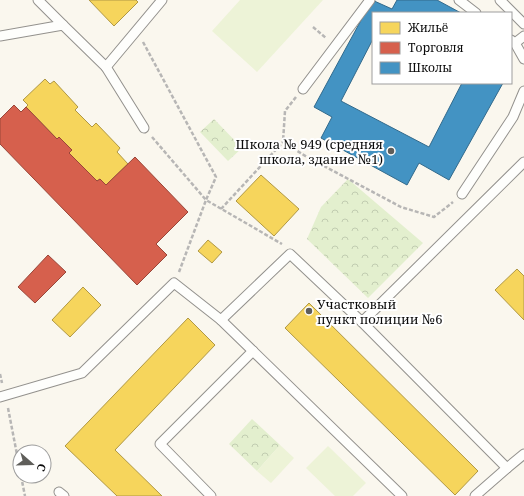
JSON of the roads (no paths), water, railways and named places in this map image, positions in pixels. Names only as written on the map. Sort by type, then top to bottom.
[{"type":"lane","points":[[38,0],[106,67],[144,128]]},
{"type":"lane","points":[[106,67],[162,0]]},
{"type":"lane","points":[[303,89],[370,0]]},
{"type":"lane","points":[[459,0],[475,12]]},
{"type":"lane","points":[[500,0],[524,24]]},
{"type":"lane","points":[[0,36],[63,26]]},
{"type":"lane","points":[[524,36],[513,42],[524,59]]},
{"type":"lane","points":[[462,194],[513,117],[524,91]]},
{"type":"lane","points":[[362,322],[524,162]]},
{"type":"lane","points":[[221,320],[290,254],[362,322],[507,468]]},
{"type":"lane","points":[[3,397],[82,373],[174,283],[221,320],[402,496]]},
{"type":"lane","points":[[211,496],[160,444],[253,351]]},
{"type":"lane","points":[[475,496],[524,454]]},
{"type":"place","name":"Школа № 949 (средняя школа, здание №1)","points":[[391,151]]},
{"type":"place","name":"Участковый пункт полиции №6","points":[[309,311]]}]
